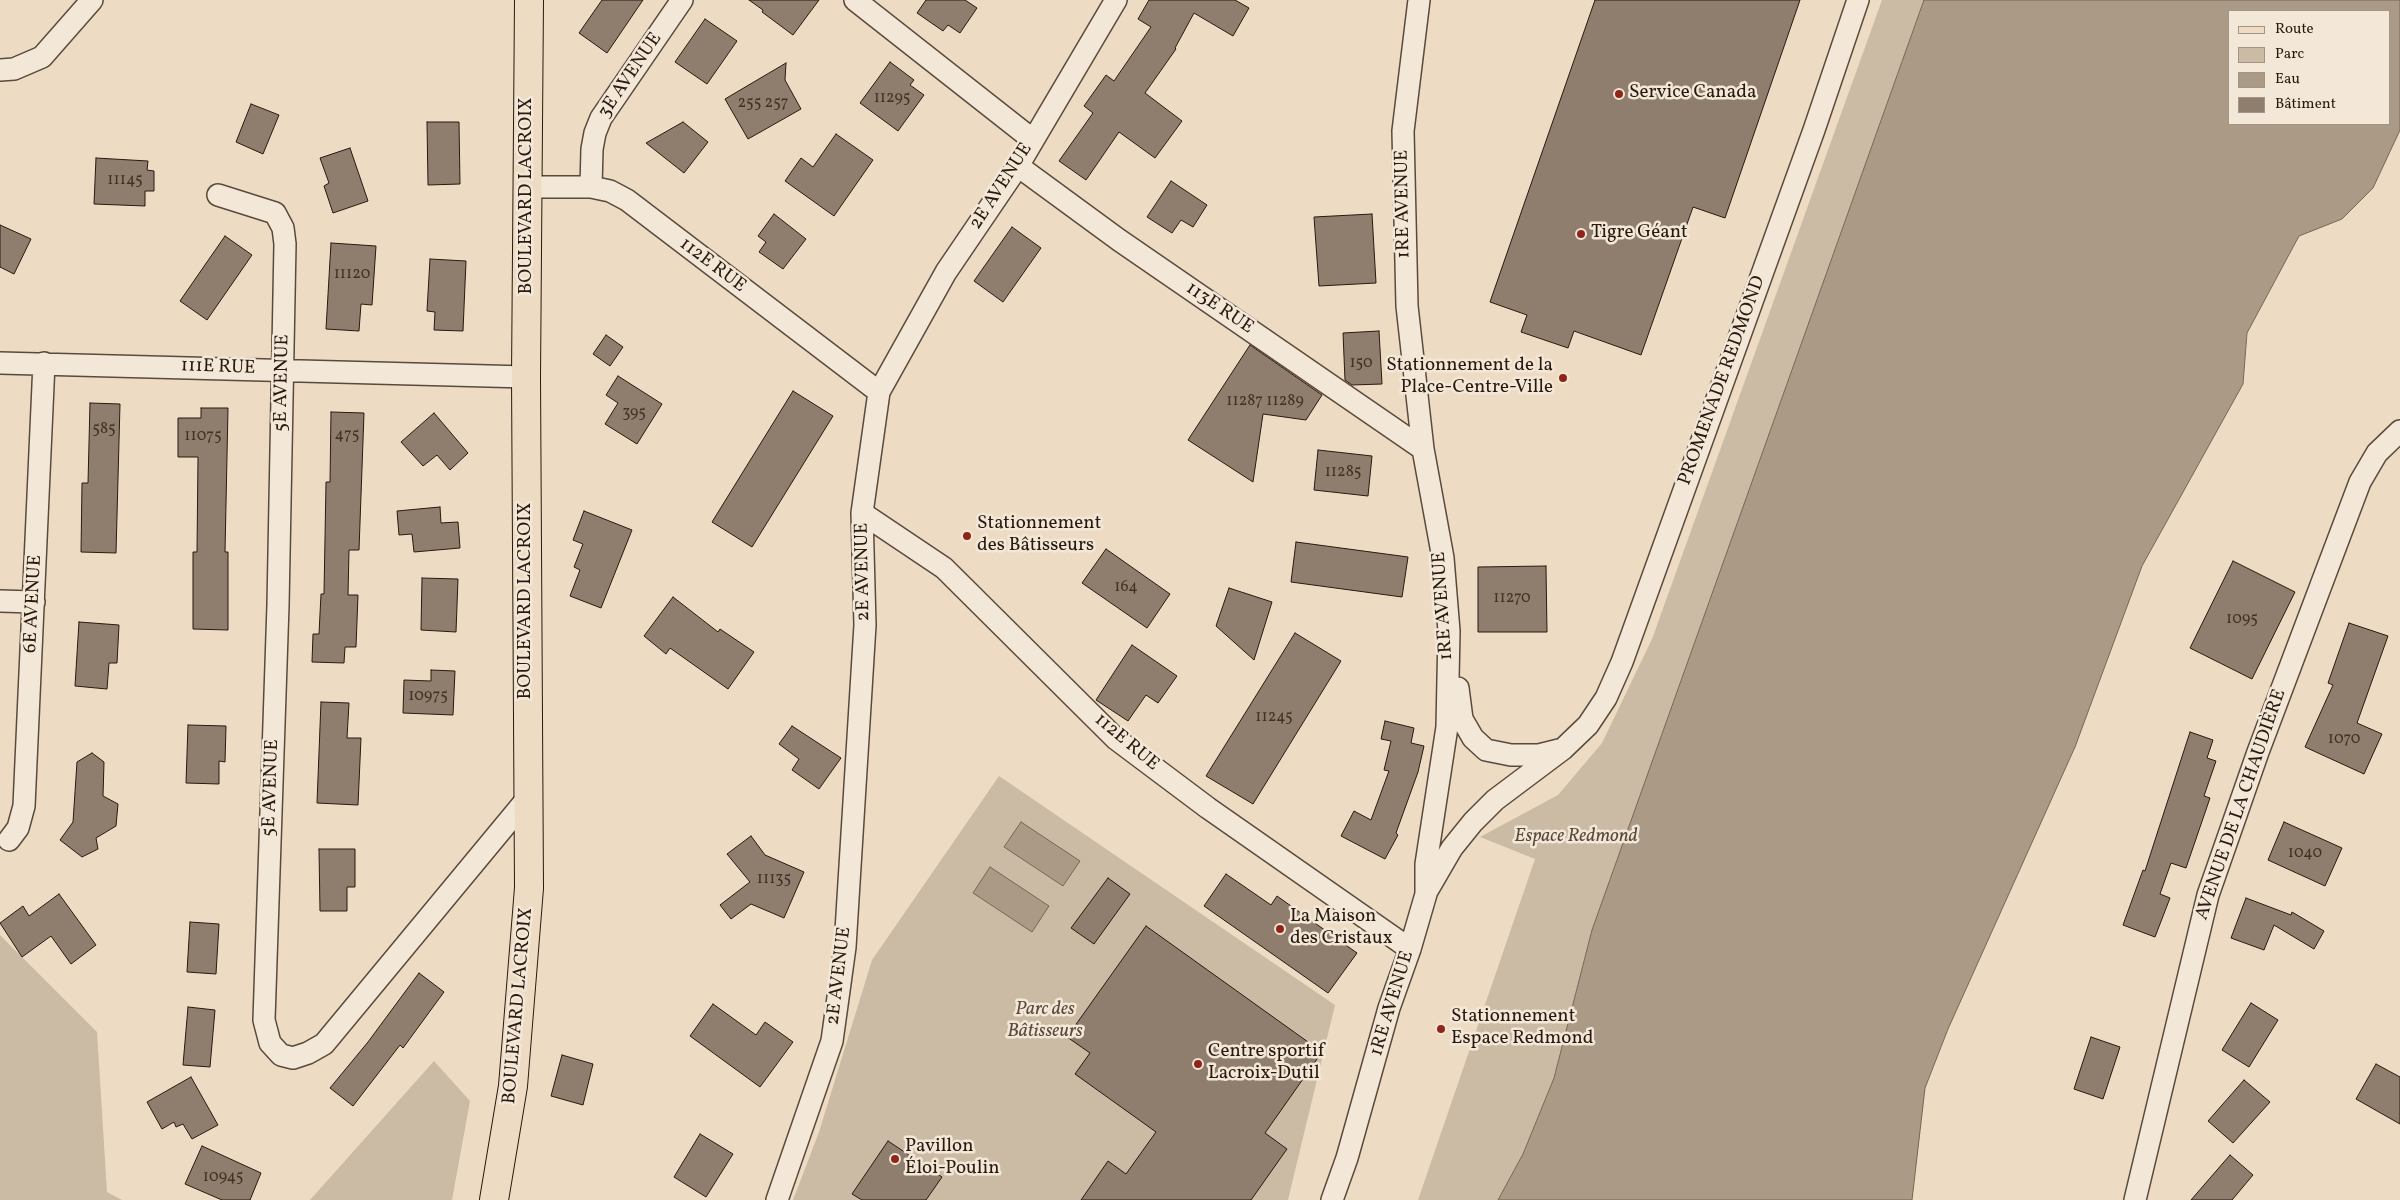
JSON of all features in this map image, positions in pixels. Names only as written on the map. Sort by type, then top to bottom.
[{"type":"main road","name":"BOULEVARD LACROIX","points":[[494,1200],[513,1086],[529,888],[526,377],[530,0]]},
{"type":"street","points":[[7,69],[42,57],[92,0]]},
{"type":"street","name":"3E AVENUE","points":[[591,187],[592,149],[595,133],[601,118],[682,0]]},
{"type":"street","points":[[855,0],[1033,140]]},
{"type":"street","name":"2E AVENUE","points":[[777,1200],[832,1041],[845,947],[866,625],[862,513],[879,392],[946,272],[1018,166],[1116,0]]},
{"type":"street","name":"PROMENADE REDMOND","points":[[1426,894],[1452,848],[1473,822],[1495,800],[1563,749],[1593,718],[1606,698],[1622,662],[1814,130],[1858,0]]},
{"type":"street","name":"1RE AVENUE","points":[[1332,1200],[1347,1158],[1389,1008],[1410,949],[1426,894],[1426,864],[1447,727],[1449,631],[1443,558],[1423,449],[1407,306],[1403,131],[1413,6]]},
{"type":"street","name":"113E RUE","points":[[1018,166],[1119,240],[1423,449]]},
{"type":"street","name":"112E RUE","points":[[528,187],[591,187],[610,191],[627,200],[879,392]]},
{"type":"street","name":"5E AVENUE","points":[[218,195],[275,214],[283,228],[285,244],[284,370],[264,1020],[270,1043],[280,1055],[293,1058],[308,1053],[324,1044],[527,799]]},
{"type":"street","name":"111E RUE","points":[[0,363],[526,377]]},
{"type":"street","name":"6E AVENUE","points":[[9,840],[18,828],[24,806],[44,364]]},
{"type":"street","name":"AVENUE DE LA CHAUDIÈRE","points":[[2134,1200],[2208,895],[2258,752],[2360,482],[2377,454],[2400,431]]},
{"type":"street","name":"112E RUE","points":[[862,513],[944,568],[1116,739],[1208,808],[1410,949]]},
{"type":"street","points":[[0,600],[34,602]]},
{"type":"street","points":[[1449,631],[1462,719],[1473,738],[1486,750],[1511,755],[1539,755],[1563,749]]},
{"type":"green space","name":"Espace Redmond","points":[[1882,0],[1924,0],[1592,930],[1554,1078],[1523,1154],[1498,1200],[1418,1200],[1535,859],[1480,837],[1558,795],[1602,743],[1652,639]]},
{"type":"green space","name":"Parc des Bâtisseurs","points":[[999,776],[1335,1005],[1288,1200],[793,1200],[819,1132],[872,960]]},
{"type":"green space","points":[[0,935],[97,1032],[107,1192],[122,1200],[0,1200]]},
{"type":"green space","points":[[434,1061],[470,1101],[452,1200],[310,1200]]},
{"type":"water","points":[[1924,0],[2400,0],[2400,130],[2373,188],[2342,219],[2299,236],[2247,333],[2243,384],[2142,566],[2075,747],[1948,1029],[1925,1088],[1912,1200],[1498,1200],[1523,1154],[1554,1078],[1592,930]]},
{"type":"water","points":[[1021,822],[1080,861],[1063,886],[1004,847]]},
{"type":"water","points":[[990,867],[1049,906],[1032,932],[973,893]]},
{"type":"building","points":[[602,0],[643,0],[607,53],[579,33]]},
{"type":"building","points":[[749,0],[819,0],[793,35]]},
{"type":"building","points":[[926,0],[965,0],[977,8],[960,33],[948,25],[943,31],[917,13]]},
{"type":"building","points":[[1149,0],[1235,0],[1249,8],[1233,36],[1194,13],[1176,49],[1145,93],[1182,121],[1155,158],[1119,132],[1086,180],[1059,161],[1093,113],[1084,106],[1106,75],[1114,81],[1151,27],[1138,19]]},
{"type":"building","points":[[1595,0],[1800,0],[1725,218],[1693,207],[1641,355],[1574,331],[1568,348],[1521,332],[1527,315],[1490,302]]},
{"type":"building","points":[[705,19],[737,41],[707,84],[675,62]]},
{"type":"building","points":[[890,62],[914,80],[910,85],[924,95],[898,131],[860,103]]},
{"type":"building","points":[[786,63],[785,80],[801,109],[748,139],[725,99]]},
{"type":"building","points":[[251,104],[279,115],[263,154],[236,142]]},
{"type":"building","points":[[427,122],[459,122],[460,184],[428,185]]},
{"type":"building","points":[[683,122],[708,142],[684,173],[646,143]]},
{"type":"building","points":[[836,134],[873,160],[834,216],[785,181],[801,158],[813,167]]},
{"type":"building","points":[[350,148],[368,201],[333,213],[324,186],[329,183],[320,158]]},
{"type":"building","points":[[96,158],[148,161],[147,170],[154,171],[154,191],[145,191],[145,206],[94,204]]},
{"type":"building","points":[[1171,181],[1207,205],[1193,227],[1181,220],[1172,233],[1147,217]]},
{"type":"building","points":[[774,214],[806,239],[783,269],[759,252],[766,242],[758,236]]},
{"type":"building","points":[[1372,214],[1376,283],[1319,286],[1314,217]]},
{"type":"building","points":[[0,225],[31,239],[14,274],[0,267]]},
{"type":"building","points":[[1012,227],[1041,248],[1003,302],[974,281]]},
{"type":"building","points":[[225,236],[252,255],[207,320],[180,301]]},
{"type":"building","points":[[331,243],[376,246],[372,305],[361,304],[359,331],[326,329]]},
{"type":"building","points":[[430,259],[466,261],[463,331],[434,330],[435,312],[427,311]]},
{"type":"building","points":[[1379,331],[1382,384],[1352,385],[1345,380],[1343,333]]},
{"type":"building","points":[[606,335],[623,347],[610,366],[593,354]]},
{"type":"building","points":[[1250,345],[1322,395],[1306,420],[1263,414],[1253,482],[1188,440]]},
{"type":"building","points":[[618,376],[662,404],[637,444],[605,424],[618,403],[606,395]]},
{"type":"building","points":[[793,391],[833,416],[752,547],[712,522]]},
{"type":"building","points":[[90,403],[120,404],[116,553],[81,552],[82,483],[88,483]]},
{"type":"building","points":[[201,408],[228,408],[225,552],[228,552],[228,630],[193,629],[193,552],[197,552],[198,457],[178,457],[178,418],[201,418]]},
{"type":"building","points":[[331,412],[364,413],[359,550],[349,550],[348,595],[358,595],[356,647],[345,647],[344,663],[312,662],[313,634],[319,634],[321,594],[324,594],[326,482],[330,482]]},
{"type":"building","points":[[434,413],[468,453],[450,470],[437,455],[423,466],[401,442]]},
{"type":"building","points":[[1318,450],[1372,456],[1368,496],[1314,490]]},
{"type":"building","points":[[440,507],[441,523],[458,522],[460,548],[414,552],[412,534],[399,535],[397,511]]},
{"type":"building","points":[[584,511],[632,530],[601,608],[570,596],[580,570],[574,567],[583,544],[573,540]]},
{"type":"building","points":[[1296,542],[1408,557],[1402,597],[1291,582]]},
{"type":"building","points":[[1106,549],[1170,594],[1147,628],[1082,583]]},
{"type":"building","points":[[2233,561],[2295,592],[2252,679],[2190,648]]},
{"type":"building","points":[[1546,566],[1547,632],[1478,632],[1478,567]]},
{"type":"building","points":[[422,578],[458,579],[456,632],[421,630]]},
{"type":"building","points":[[1229,588],[1272,602],[1254,660],[1216,626]]},
{"type":"building","points":[[673,597],[718,632],[720,629],[754,652],[728,689],[670,648],[666,654],[644,636]]},
{"type":"building","points":[[79,622],[119,625],[117,663],[109,663],[107,689],[75,686]]},
{"type":"building","points":[[2349,623],[2388,636],[2357,723],[2382,734],[2364,774],[2305,747],[2333,685],[2328,683]]},
{"type":"building","points":[[1295,633],[1341,661],[1253,804],[1206,776]]},
{"type":"building","points":[[1132,645],[1177,676],[1158,703],[1146,695],[1128,721],[1096,700]]},
{"type":"building","points":[[431,670],[455,671],[453,715],[403,713],[404,680],[431,681]]},
{"type":"building","points":[[321,702],[349,703],[347,738],[361,738],[358,805],[317,803]]},
{"type":"building","points":[[1385,721],[1414,728],[1411,743],[1424,746],[1418,772],[1396,833],[1398,835],[1385,859],[1341,836],[1354,811],[1371,820],[1389,771],[1384,770],[1391,741],[1381,739]]},
{"type":"building","points":[[188,725],[226,726],[225,762],[219,761],[219,784],[186,783]]},
{"type":"building","points":[[792,726],[841,758],[819,789],[792,770],[799,759],[779,744]]},
{"type":"building","points":[[2190,732],[2213,740],[2207,758],[2216,761],[2204,796],[2210,798],[2186,868],[2171,863],[2160,894],[2170,898],[2155,937],[2123,925],[2143,870],[2145,871]]},
{"type":"building","points":[[92,753],[104,762],[103,796],[118,804],[116,826],[96,838],[98,849],[82,857],[60,840],[73,822],[77,762]]},
{"type":"building","points":[[2284,822],[2342,848],[2325,886],[2268,860]]},
{"type":"building","points":[[751,836],[765,855],[804,872],[784,918],[751,904],[731,919],[720,905],[750,882],[727,854]]},
{"type":"building","points":[[319,849],[355,849],[355,887],[347,887],[347,911],[320,911]]},
{"type":"building","name":"La Maison des Cristaux","points":[[1226,874],[1271,905],[1277,896],[1357,953],[1328,993],[1204,906]]},
{"type":"building","points":[[1108,878],[1130,894],[1094,944],[1071,928]]},
{"type":"building","points":[[59,894],[96,945],[71,964],[51,936],[22,957],[0,923],[23,906],[29,916]]},
{"type":"building","points":[[2246,898],[2291,915],[2292,912],[2324,931],[2314,949],[2274,925],[2264,950],[2231,938]]},
{"type":"building","points":[[190,922],[219,924],[216,974],[187,972]]},
{"type":"building","name":"Centre sportif Lacroix-Dutil","points":[[1146,926],[1322,1052],[1265,1133],[1287,1149],[1251,1200],[1081,1200],[1108,1161],[1126,1174],[1156,1132],[1075,1074],[1090,1053],[1067,1037]]},
{"type":"building","points":[[419,973],[444,992],[403,1048],[400,1045],[353,1106],[330,1088],[368,1042]]},
{"type":"building","points":[[2251,1003],[2278,1020],[2249,1067],[2222,1050]]},
{"type":"building","points":[[713,1004],[756,1035],[765,1022],[793,1042],[760,1087],[690,1036]]},
{"type":"building","points":[[188,1007],[215,1010],[210,1067],[183,1065]]},
{"type":"building","points":[[2091,1037],[2120,1047],[2103,1099],[2074,1089]]},
{"type":"building","points":[[562,1055],[593,1064],[583,1105],[551,1096]]},
{"type":"building","points":[[2376,1064],[2400,1077],[2400,1124],[2356,1099]]},
{"type":"building","points":[[191,1077],[218,1125],[192,1139],[183,1124],[176,1127],[174,1122],[162,1129],[147,1102]]},
{"type":"building","points":[[2244,1080],[2270,1102],[2233,1143],[2208,1121]]},
{"type":"building","points":[[700,1134],[733,1154],[706,1197],[674,1177]]},
{"type":"building","name":"Pavillon Éloi-Poulin","points":[[888,1141],[942,1177],[926,1200],[862,1200],[852,1194]]},
{"type":"building","points":[[202,1146],[261,1173],[250,1200],[222,1200],[185,1184]]},
{"type":"building","points":[[2230,1155],[2253,1175],[2232,1200],[2191,1200]]},
{"type":"place","name":"Service Canada","points":[[1619,94]]},
{"type":"place","name":"Tigre Géant","points":[[1581,234]]},
{"type":"place","name":"Stationnement de la Place-Centre-Ville","points":[[1563,378]]},
{"type":"place","name":"Stationnement des Bâtisseurs","points":[[967,536]]},
{"type":"place","name":"La Maison des Cristaux","points":[[1280,929]]},
{"type":"place","name":"Stationnement Espace Redmond","points":[[1441,1029]]},
{"type":"place","name":"Centre sportif Lacroix-Dutil","points":[[1198,1064]]},
{"type":"place","name":"Pavillon Éloi-Poulin","points":[[895,1159]]}]
